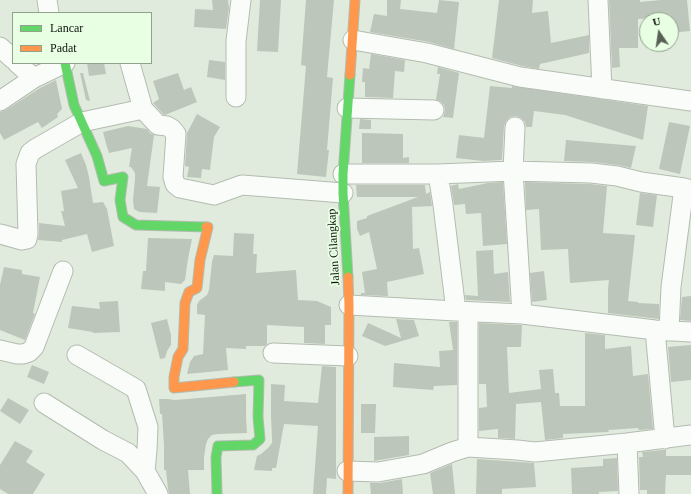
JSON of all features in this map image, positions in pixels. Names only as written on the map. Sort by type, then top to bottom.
[{"type":"street","points":[[47,0],[49,12]]},
{"type":"street","points":[[236,97],[236,41],[241,0]]},
{"type":"street","name":"Jalan Cilangkap","points":[[348,494],[349,305],[342,174],[353,40],[354,0]]},
{"type":"street","points":[[598,0],[602,89]]},
{"type":"street","points":[[353,40],[428,53],[520,77],[691,101]]},
{"type":"street","points":[[0,47],[12,58]]},
{"type":"street","points":[[19,64],[34,78]]},
{"type":"street","points":[[0,101],[34,78],[62,64],[74,105],[98,156],[104,181],[123,177],[120,200],[123,218],[136,225],[208,227],[200,260],[197,288],[189,292],[185,303],[183,349],[178,357],[174,377],[174,388],[259,380],[258,417],[260,439],[253,445],[218,446],[216,457],[217,494]]},
{"type":"street","points":[[130,64],[142,109],[158,125],[166,126],[172,129],[176,134],[173,177],[175,184],[180,188],[214,195],[242,185],[343,193]]},
{"type":"street","points":[[347,108],[434,110]]},
{"type":"street","points":[[0,234],[22,240],[27,239],[26,164],[30,153],[82,122],[142,109]]},
{"type":"street","points":[[515,127],[512,171],[522,314]]},
{"type":"street","points":[[342,174],[438,174],[512,171],[591,173],[618,176],[641,182],[688,189],[662,330],[665,439]]},
{"type":"street","points":[[438,174],[462,312],[468,447]]},
{"type":"street","points":[[0,350],[23,354],[29,352],[34,347],[63,271]]},
{"type":"street","points":[[349,305],[522,314],[691,332]]},
{"type":"street","points":[[273,353],[348,356]]},
{"type":"street","points":[[77,355],[136,389],[148,427],[145,471]]},
{"type":"street","points":[[44,404],[128,453],[145,471],[158,494]]},
{"type":"street","points":[[347,471],[378,472],[423,464],[468,447],[535,452],[691,435]]},
{"type":"street","points":[[627,443],[629,494]]},
{"type":"building","points":[[212,0],[228,0],[229,8],[226,29],[194,27],[195,9],[213,10]]},
{"type":"building","points":[[260,0],[281,0],[278,52],[257,51]]},
{"type":"building","points":[[306,0],[334,0],[327,77],[333,78],[326,177],[297,174],[306,66],[301,65]]},
{"type":"building","points":[[387,0],[401,0],[400,9],[437,13],[439,0],[459,2],[454,49],[429,42],[370,32],[374,14],[387,16]]},
{"type":"building","points":[[499,0],[533,0],[532,13],[548,11],[551,43],[589,35],[589,53],[540,64],[539,69],[492,58]]},
{"type":"building","points":[[609,0],[640,0],[640,2],[687,0],[690,31],[679,32],[679,12],[639,12],[638,48],[619,48],[620,67],[612,68]]},
{"type":"building","points":[[371,54],[405,60],[404,72],[395,71],[393,98],[365,97],[365,82],[362,82],[363,68],[369,69]]},
{"type":"building","points":[[209,60],[225,62],[225,80],[207,77]]},
{"type":"building","points":[[87,64],[104,64],[106,74],[89,76]]},
{"type":"building","points":[[438,67],[459,73],[453,118],[443,117],[445,111],[444,105],[440,101],[436,100],[440,74],[437,74]]},
{"type":"building","points":[[80,73],[83,73],[90,101],[86,100]]},
{"type":"building","points":[[178,73],[184,90],[191,87],[197,102],[165,115],[153,103],[159,99],[153,81]]},
{"type":"building","points":[[56,80],[62,109],[57,114],[58,117],[42,128],[38,122],[4,140],[0,133],[0,112],[6,110],[40,88]]},
{"type":"building","points":[[490,86],[512,88],[512,86],[648,106],[643,140],[565,115],[534,111],[532,127],[526,127],[525,122],[516,116],[510,117],[506,121],[504,126],[502,160],[483,161],[456,158],[459,135],[484,138]]},
{"type":"building","points":[[197,114],[220,127],[214,137],[210,170],[202,169],[201,178],[187,177],[189,167],[185,166],[187,133]]},
{"type":"building","points":[[360,119],[371,120],[371,129],[359,129]]},
{"type":"building","points":[[669,122],[690,126],[680,174],[659,169]]},
{"type":"building","points":[[128,126],[147,129],[154,135],[147,186],[160,187],[157,213],[139,212],[134,209],[133,200],[135,173],[131,167],[129,167],[132,148],[109,153],[107,147],[103,132]]},
{"type":"building","points":[[362,133],[403,134],[403,158],[409,157],[409,163],[362,163]]},
{"type":"building","points":[[566,140],[636,146],[631,168],[592,162],[564,161]]},
{"type":"building","points":[[81,153],[89,177],[93,203],[103,202],[107,209],[114,246],[92,252],[87,234],[62,240],[62,242],[38,240],[39,223],[65,226],[61,211],[64,211],[61,191],[78,188],[65,160]]},
{"type":"building","points":[[503,182],[507,244],[483,246],[481,213],[466,214],[465,204],[454,205],[451,186],[458,184],[459,189],[488,183]]},
{"type":"building","points":[[525,182],[607,186],[603,233],[635,235],[628,301],[659,304],[659,319],[608,313],[609,280],[570,283],[568,249],[541,250],[539,209],[526,210]]},
{"type":"building","points":[[356,185],[425,185],[426,194],[430,192],[432,206],[412,207],[413,249],[419,248],[424,274],[387,282],[388,296],[361,295],[361,293],[365,293],[362,272],[377,269],[369,232],[360,236],[357,229],[357,221],[418,197],[357,197]]},
{"type":"building","points":[[640,193],[657,195],[653,227],[636,225]]},
{"type":"building","points":[[234,233],[254,234],[253,254],[257,254],[256,273],[296,270],[298,300],[317,301],[331,307],[331,325],[325,325],[325,344],[304,343],[304,327],[267,325],[267,344],[265,346],[246,346],[246,349],[226,348],[228,370],[187,374],[190,362],[194,356],[203,354],[205,315],[197,314],[197,305],[199,301],[207,295],[209,290],[214,255],[233,256]]},
{"type":"building","points":[[148,238],[192,239],[185,280],[181,284],[165,282],[165,291],[141,289],[143,271],[146,271]]},
{"type":"building","points":[[493,250],[494,274],[508,272],[510,302],[466,300],[465,295],[478,296],[476,251]]},
{"type":"building","points":[[4,267],[22,270],[22,274],[40,277],[33,313],[35,314],[25,340],[0,330],[0,285]]},
{"type":"building","points":[[544,271],[547,300],[532,302],[530,273]]},
{"type":"building","points":[[691,296],[691,321],[680,320],[682,297]]},
{"type":"building","points":[[118,301],[120,332],[93,333],[68,328],[72,306],[100,309],[99,302]]},
{"type":"building","points":[[167,319],[171,335],[171,345],[165,358],[160,359],[151,323]]},
{"type":"building","points":[[396,319],[414,320],[419,336],[385,346],[362,336],[368,323],[401,338]]},
{"type":"building","points":[[449,322],[457,322],[457,385],[434,386],[433,390],[393,387],[394,363],[440,367],[439,351],[453,350]]},
{"type":"building","points":[[479,323],[522,325],[521,347],[507,347],[509,393],[541,389],[539,370],[553,369],[555,393],[559,393],[560,406],[585,406],[585,333],[605,335],[605,349],[631,346],[633,376],[648,374],[653,429],[639,430],[638,428],[608,430],[609,432],[563,434],[563,438],[545,440],[541,402],[516,404],[515,439],[498,438],[498,429],[479,431],[479,408],[487,407],[486,384],[479,384]]},
{"type":"building","points":[[691,345],[691,380],[671,382],[668,347]]},
{"type":"building","points":[[32,365],[49,372],[44,384],[27,377]]},
{"type":"building","points":[[322,366],[336,367],[336,479],[327,478],[326,494],[313,494],[318,426],[284,424],[276,468],[272,468],[272,471],[254,470],[257,456],[272,443],[271,384],[285,385],[284,401],[318,403]]},
{"type":"building","points":[[246,394],[247,433],[212,435],[206,444],[204,470],[188,470],[190,494],[169,494],[166,470],[164,470],[162,414],[160,414],[159,399],[175,400]]},
{"type":"building","points":[[8,398],[29,410],[20,424],[0,411]]},
{"type":"building","points":[[361,404],[376,404],[375,433],[361,433]]},
{"type":"building","points":[[409,436],[409,455],[374,461],[374,437]]},
{"type":"building","points":[[15,441],[33,451],[26,462],[45,474],[33,494],[8,494],[0,489],[0,465]]},
{"type":"building","points":[[666,450],[666,456],[691,456],[691,475],[666,475],[665,494],[647,494],[647,490],[640,490],[639,457],[643,457],[642,452]]},
{"type":"building","points":[[617,458],[618,491],[599,492],[599,494],[572,494],[571,468],[603,466],[603,459]]},
{"type":"building","points":[[477,459],[534,463],[536,487],[502,489],[502,494],[476,494]]},
{"type":"building","points":[[452,464],[455,494],[433,494],[430,473]]},
{"type":"building","points":[[402,479],[403,494],[371,494],[370,483],[380,483]]},
{"type":"traffic: fast","points":[[65,64],[74,105],[97,156],[104,181],[123,177],[120,200],[123,217],[136,225],[206,227]]},
{"type":"traffic: fast","points":[[348,277],[343,174],[350,75]]},
{"type":"traffic: fast","points":[[217,494],[216,457],[218,446],[253,445],[260,439],[258,417],[259,380],[234,382]]},
{"type":"traffic: slow","points":[[350,75],[355,0]]},
{"type":"traffic: slow","points":[[206,227],[208,227],[200,260],[197,288],[189,292],[185,303],[183,349],[178,357],[174,377],[174,388],[234,382]]},
{"type":"traffic: slow","points":[[348,277],[348,494]]}]
